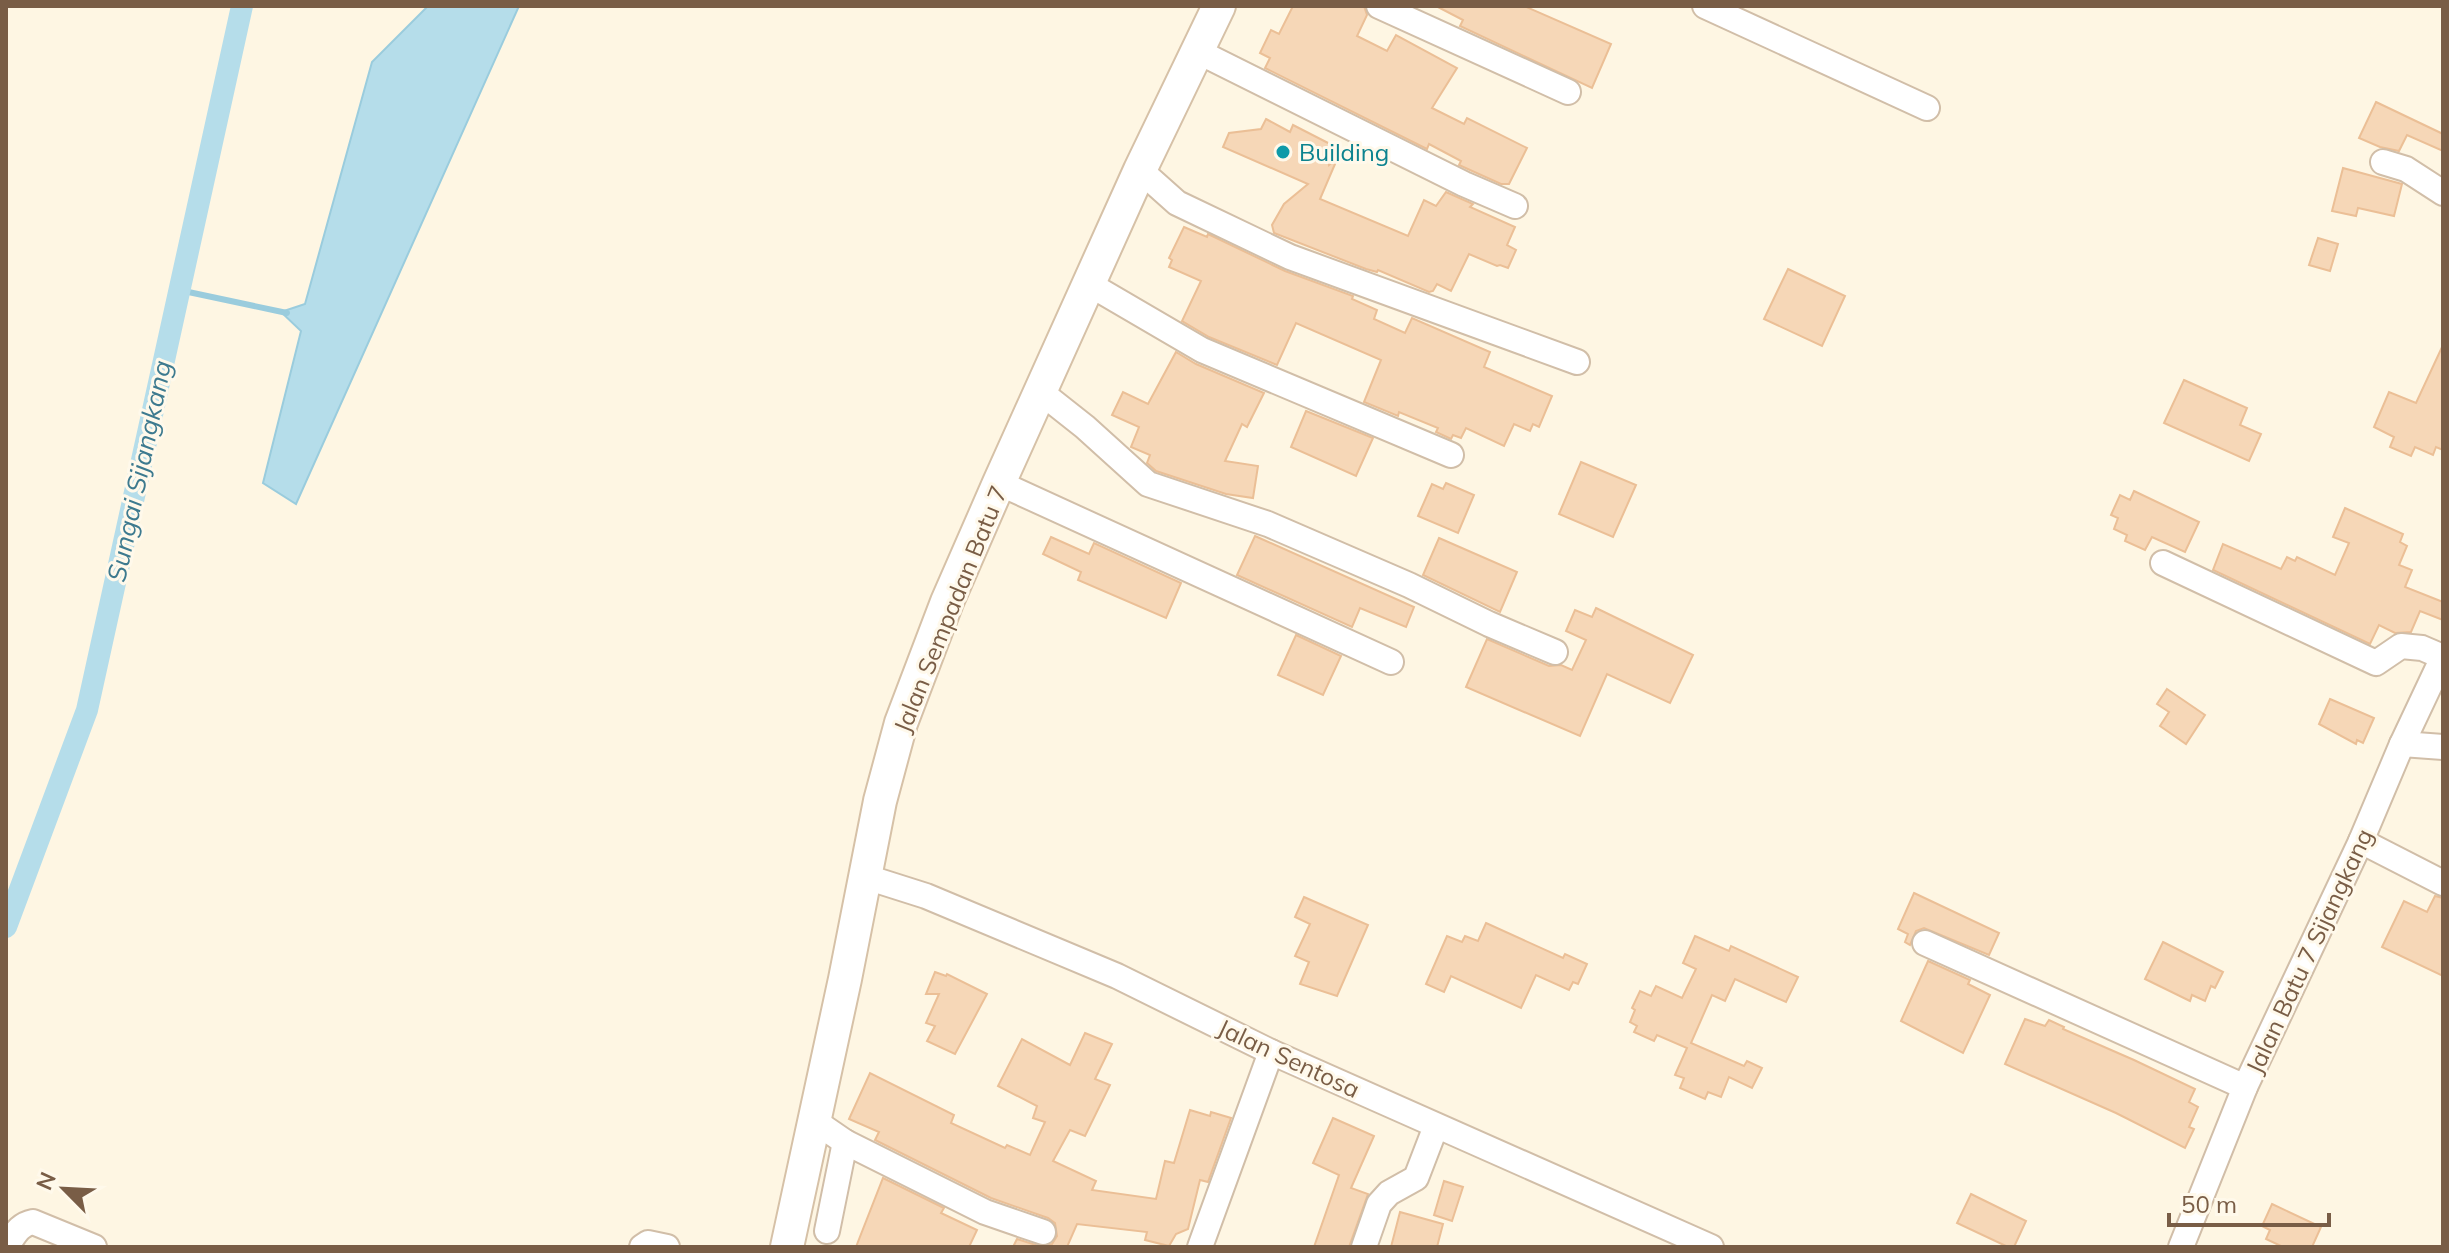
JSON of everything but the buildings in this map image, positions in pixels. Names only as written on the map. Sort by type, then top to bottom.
[{"type":"street","name":"Jalan Sempadan Batu 7","points":[[787,1247],[845,979],[863,876],[901,723],[947,602],[999,483],[1140,170],[1219,6]]},
{"type":"street","points":[[1379,6],[1568,92]]},
{"type":"street","points":[[1705,6],[1927,108]]},
{"type":"street","points":[[1197,51],[1464,184],[1515,206]]},
{"type":"street","points":[[2383,162],[2406,169],[2443,193]]},
{"type":"street","points":[[1140,170],[1177,203],[1290,257],[1577,362]]},
{"type":"street","points":[[1089,284],[1202,350],[1451,455]]},
{"type":"street","points":[[1042,393],[1148,484],[1268,524],[1555,652]]},
{"type":"street","points":[[999,483],[1391,662]]},
{"type":"street","points":[[2163,563],[2376,663],[2401,646],[2422,648],[2443,657]]},
{"type":"street","name":"Jalan Batu 7 Sijangkang","points":[[2181,1247],[2245,1087],[2361,841],[2443,657]]},
{"type":"street","points":[[2402,744],[2443,747]]},
{"type":"street","points":[[2361,841],[2443,883]]},
{"type":"street","name":"Jalan Sentosa","points":[[863,876],[926,896],[1117,976],[1271,1052],[1711,1247]]},
{"type":"street","points":[[1925,943],[2245,1087]]},
{"type":"street","points":[[1200,1247],[1271,1052]]},
{"type":"street","points":[[813,1120],[845,1142],[985,1212],[1043,1232]]},
{"type":"street","points":[[1364,1247],[1379,1204],[1389,1193],[1416,1178],[1436,1126]]},
{"type":"street","points":[[827,1231],[845,1142]]},
{"type":"street","points":[[6,1247],[18,1229],[33,1222],[94,1247]]},
{"type":"street","points":[[642,1247],[648,1243],[667,1247]]},
{"type":"water","points":[[428,6],[519,6],[296,504],[263,483],[301,331],[281,312],[305,304],[372,62]]},
{"type":"waterway","name":"Sungai Sijangkang","points":[[6,927],[87,710],[242,6]]},
{"type":"waterway","points":[[179,290],[287,313]]},
{"type":"place","name":"Building","points":[[1283,152]]}]
